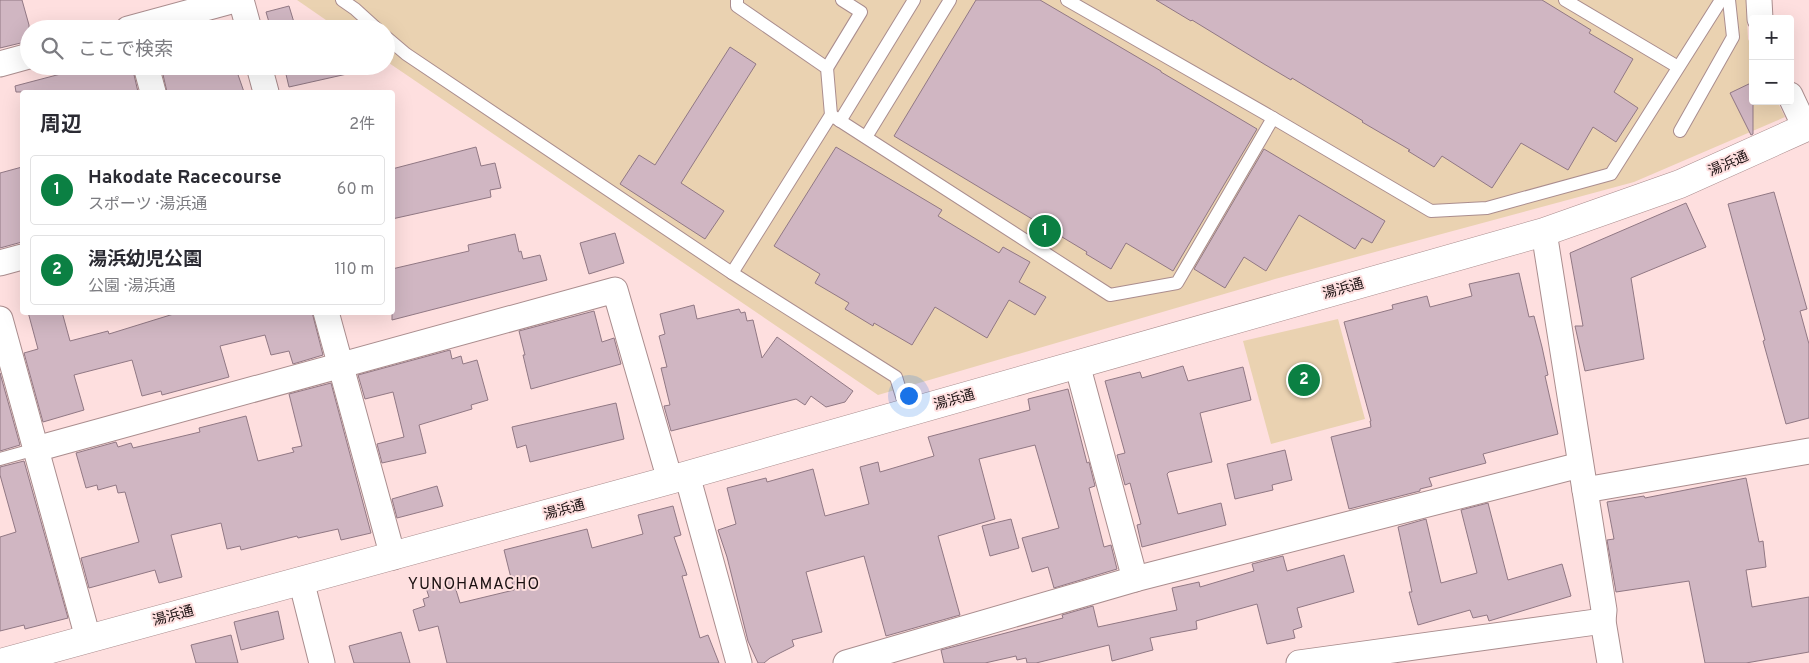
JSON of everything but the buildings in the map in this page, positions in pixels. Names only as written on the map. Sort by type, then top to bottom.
[{"type":"street","points":[[161,20],[235,0]]},
{"type":"street","points":[[241,0],[247,20]]},
{"type":"street","points":[[1758,0],[1760,15]]},
{"type":"street","points":[[0,64],[20,58]]},
{"type":"street","points":[[149,75],[153,90]]},
{"type":"street","points":[[261,75],[265,90]]},
{"type":"street","points":[[1794,102],[1807,126]]},
{"type":"street","name":"湯浜通","points":[[0,663],[678,478],[1544,232],[1680,184],[1807,126]]},
{"type":"street","points":[[1544,232],[1604,610],[1603,621],[1610,663]]},
{"type":"street","points":[[0,263],[20,258]]},
{"type":"street","points":[[36,449],[615,290],[739,663]]},
{"type":"street","points":[[327,315],[393,556]]},
{"type":"street","points":[[0,319],[88,638]]},
{"type":"street","points":[[1077,364],[1135,579]]},
{"type":"street","points":[[1584,490],[1809,451]]},
{"type":"street","points":[[846,663],[1135,579],[1580,465]]},
{"type":"street","points":[[301,580],[322,663]]},
{"type":"street","points":[[1299,663],[1346,660],[1603,621]]},
{"type":"lane","points":[[342,0],[367,20]]},
{"type":"lane","points":[[737,0],[737,6],[827,68]]},
{"type":"lane","points":[[842,0],[861,12],[827,68],[836,118],[1110,295],[1177,283],[1274,118]]},
{"type":"lane","points":[[732,272],[914,0]]},
{"type":"lane","points":[[866,137],[950,0]]},
{"type":"lane","points":[[1067,0],[1274,118],[1431,211],[1487,208],[1612,174],[1721,0]]},
{"type":"lane","points":[[1565,0],[1678,68]]},
{"type":"lane","points":[[1680,131],[1733,37],[1729,0]]},
{"type":"lane","points":[[395,45],[406,54],[732,272],[896,377],[907,413]]},
{"type":"lane","points":[[0,459],[36,449]]},
{"type":"shaded area","points":[[297,0],[1746,0],[1749,41],[1749,105],[1779,105],[1785,117],[1634,182],[1275,279],[878,395],[395,67],[395,20],[326,20]]},
{"type":"shaded area","points":[[1338,319],[1365,419],[1271,444],[1243,341]]},
{"type":"place","name":"Hakodate Racecourse","points":[[1045,231]]},
{"type":"place","name":"湯浜幼児公園","points":[[1304,380]]},
{"type":"district","name":"YUNOHAMACHO","points":[[474,583]]}]
